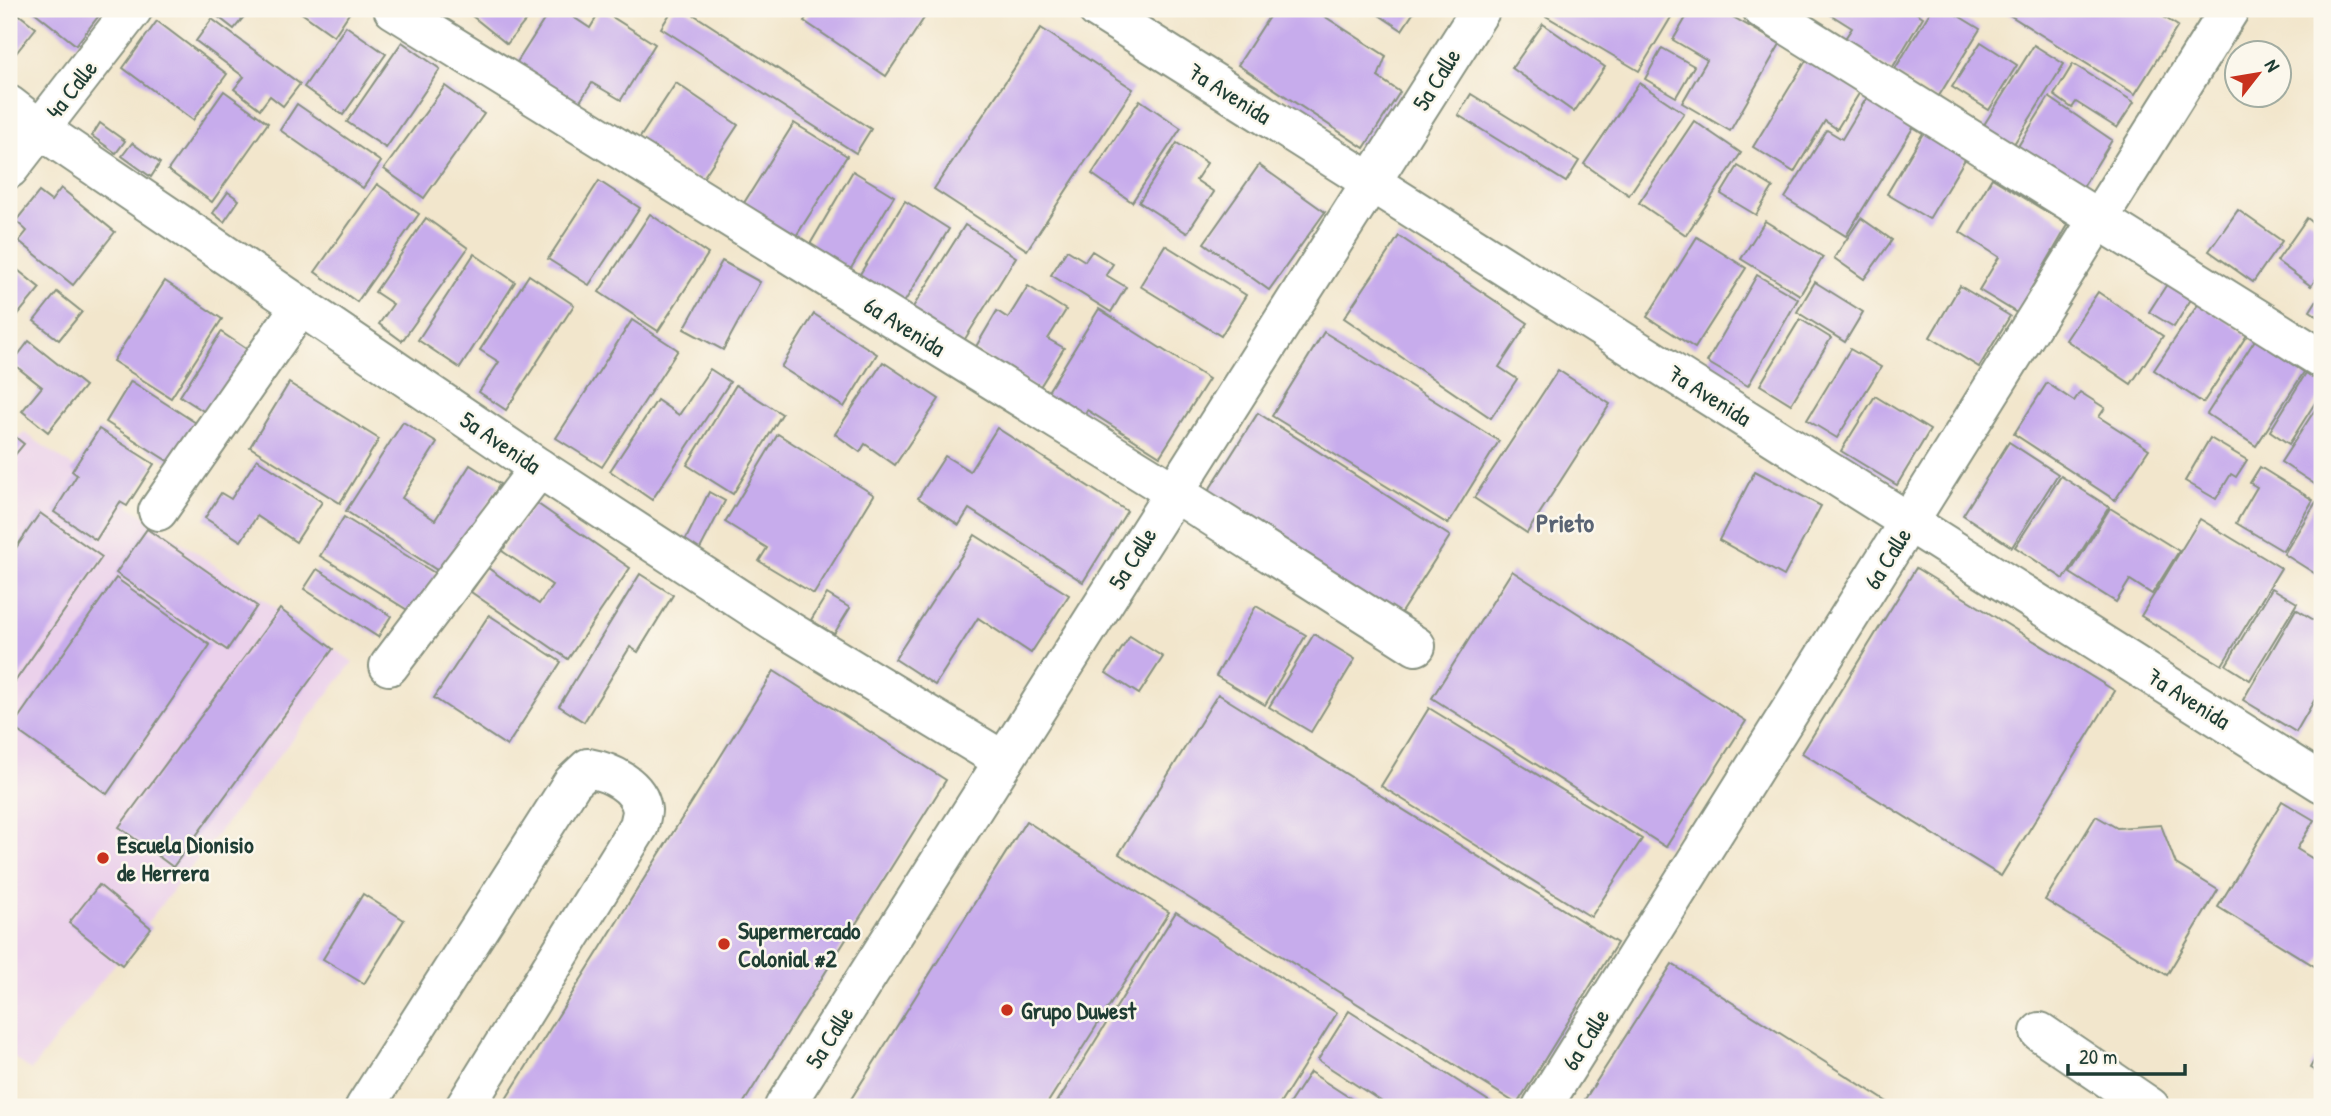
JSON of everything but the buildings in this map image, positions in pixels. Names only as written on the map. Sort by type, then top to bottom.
[{"type":"street","name":"4a Calle","points":[[9,169],[133,9]]},
{"type":"street","name":"6a Avenida","points":[[393,9],[1174,492],[1416,646]]},
{"type":"street","name":"7a Avenida","points":[[1097,9],[2322,783]]},
{"type":"street","name":"5a Calle","points":[[784,1107],[1480,9]]},
{"type":"street","points":[[1762,9],[2322,359]]},
{"type":"street","name":"6a Calle","points":[[1542,1107],[2230,9]]},
{"type":"street","name":"5a Avenida","points":[[9,105],[40,129],[539,468],[776,623],[1004,761]]},
{"type":"street","points":[[158,511],[300,307]]},
{"type":"street","points":[[389,666],[539,468]]},
{"type":"street","points":[[365,1107],[572,783],[588,768],[603,771],[632,787],[642,809],[639,826],[465,1107]]},
{"type":"street","points":[[2040,1032],[2150,1107]]},
{"type":"shaded area","name":"Escuela Dionisio de Herrera","points":[[25,433],[353,662],[31,1070],[9,1054],[9,447]]},
{"type":"place","name":"Escuela Dionisio de Herrera","points":[[103,858]]},
{"type":"place","name":"Supermercado Colonial #2","points":[[724,944]]},
{"type":"place","name":"Grupo Duwest","points":[[1007,1010]]},
{"type":"district","name":"Prieto","points":[[1565,522]]}]
